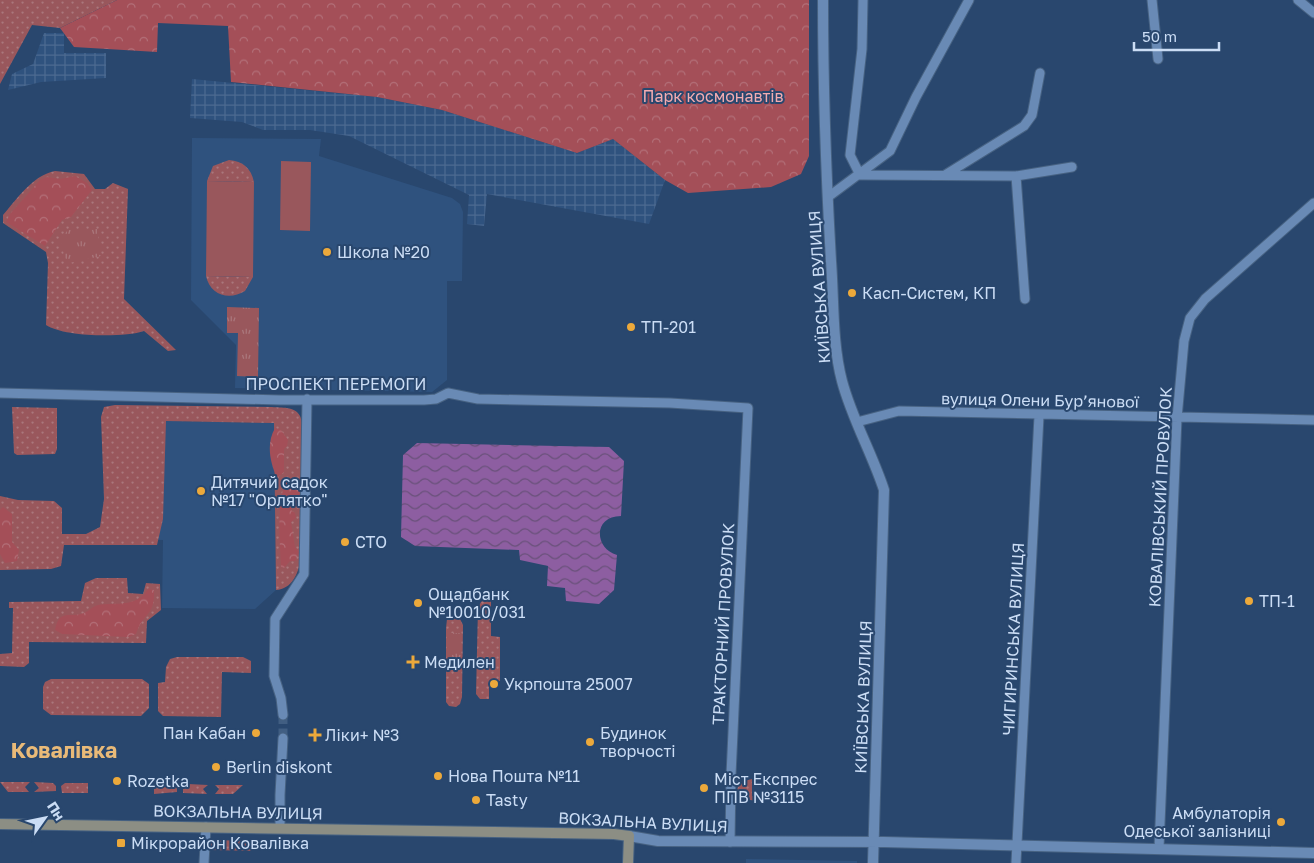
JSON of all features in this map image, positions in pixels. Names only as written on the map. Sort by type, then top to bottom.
[{"type":"main road","name":"ВОКЗАЛЬНА ВУЛИЦЯ","points":[[0,824],[529,831],[629,836]]},
{"type":"main road","points":[[628,863],[629,836]]},
{"type":"street","name":"КИЇВСЬКА ВУЛИЦЯ","points":[[823,0],[828,197],[837,358],[842,382],[857,422],[874,458],[884,490],[873,863]]},
{"type":"street","points":[[860,175],[850,155],[862,49],[863,0]]},
{"type":"street","points":[[828,197],[890,151],[916,97],[968,0]]},
{"type":"street","points":[[1152,0],[1158,60]]},
{"type":"street","points":[[1298,0],[1314,13]]},
{"type":"street","points":[[945,175],[1024,126],[1032,115],[1040,73]]},
{"type":"street","points":[[860,175],[1016,176],[1072,167]]},
{"type":"street","points":[[1016,176],[1025,299]]},
{"type":"street","name":"КОВАЛІВСЬКИЙ ПРОВУЛОК","points":[[1159,848],[1176,418],[1184,340],[1190,318],[1205,299],[1314,202]]},
{"type":"street","name":"ПРОСПЕКТ ПЕРЕМОГИ","points":[[0,393],[307,399],[436,399],[448,393],[478,400],[670,403],[748,408]]},
{"type":"street","points":[[283,715],[281,698],[274,676],[275,619],[304,574],[307,399]]},
{"type":"street","name":"ТРАКТОРНИЙ ПРОВУЛОК","points":[[730,842],[731,774],[748,408]]},
{"type":"street","name":"вулиця Олени Бурʼянової","points":[[857,422],[899,411],[1039,416],[1314,420]]},
{"type":"street","name":"ЧИГИРИНСЬКА ВУЛИЦЯ","points":[[1016,863],[1039,416]]},
{"type":"street","points":[[280,828],[283,738]]},
{"type":"street","points":[[204,863],[206,827]]},
{"type":"street","name":"ВОКЗАЛЬНА ВУЛИЦЯ","points":[[629,836],[658,841],[874,842],[1314,853]]},
{"type":"shaded area","points":[[44,33],[64,33],[64,53],[106,53],[106,78],[41,82],[8,90],[12,74],[33,64]]},
{"type":"shaded area","points":[[192,79],[377,97],[442,110],[577,153],[613,139],[665,180],[649,224],[487,194],[484,226],[467,224],[469,195],[349,136],[310,130],[263,130],[242,122],[190,118]]},
{"type":"shaded area","name":"Школа №20","points":[[192,138],[321,139],[319,156],[452,198],[460,204],[463,212],[462,281],[447,281],[447,380],[432,392],[235,388],[236,345],[191,300]]},
{"type":"shaded area","name":"Дитячий садок №17 \"Орлятко\"","points":[[128,420],[274,423],[276,590],[255,609],[162,608],[163,540],[128,539]]},
{"type":"shaded area","points":[[746,859],[857,861],[857,863],[746,863]]},
{"type":"green space","points":[[0,0],[117,0],[60,28],[32,25],[0,84]]},
{"type":"green space","name":"Парк космонавтів","points":[[117,0],[809,0],[809,156],[801,174],[771,187],[688,193],[665,180],[613,139],[577,153],[442,110],[377,97],[231,82],[228,26],[158,23],[157,52],[74,47],[60,28]]},
{"type":"green space","points":[[229,160],[246,166],[254,182],[207,181],[213,166]]},
{"type":"green space","points":[[281,161],[311,162],[310,231],[280,230]]},
{"type":"green space","points":[[55,171],[84,174],[95,189],[105,189],[113,183],[128,189],[124,299],[176,350],[168,351],[144,331],[122,335],[94,335],[66,332],[46,325],[48,263],[46,252],[3,223],[3,215],[33,182],[47,173]]},
{"type":"green space","points":[[75,176],[87,183],[92,190],[71,217],[62,220],[45,246],[6,222],[10,214],[40,180],[47,177],[60,179]]},
{"type":"green space","points":[[207,181],[254,182],[253,277],[206,276]]},
{"type":"green space","points":[[97,229],[101,256],[69,263],[65,258],[60,239],[68,230]]},
{"type":"green space","points":[[206,276],[253,277],[245,291],[233,296],[227,296],[216,292],[208,283]]},
{"type":"green space","points":[[227,307],[259,308],[258,377],[237,376],[238,333],[227,333]]},
{"type":"green space","points":[[115,405],[272,407],[288,408],[298,413],[302,425],[303,441],[301,559],[296,575],[290,584],[276,590],[274,423],[166,421],[163,519],[157,545],[64,545],[61,566],[51,569],[0,570],[0,496],[18,500],[54,501],[62,508],[62,534],[86,534],[100,527],[104,499],[101,417],[104,407]]},
{"type":"green space","points":[[12,407],[57,408],[57,449],[55,454],[17,455],[14,453]]},
{"type":"green space","points":[[275,428],[281,430],[288,440],[287,446],[284,449],[284,472],[277,478],[272,466],[270,453],[272,434]]},
{"type":"green space","points":[[287,480],[295,483],[299,488],[300,495],[292,505],[291,510],[295,513],[296,518],[291,522],[295,547],[299,552],[295,561],[290,561],[284,568],[281,567],[280,510],[281,498]]},
{"type":"green space","points":[[3,507],[12,514],[12,542],[19,550],[17,561],[5,563],[0,554],[0,510]]},
{"type":"green space","points":[[96,578],[127,578],[128,593],[143,594],[146,583],[160,584],[161,610],[147,621],[146,643],[29,642],[29,663],[24,667],[0,666],[0,654],[12,653],[13,608],[9,608],[9,602],[81,601],[85,583]]},
{"type":"green space","points":[[148,589],[154,590],[153,605],[136,634],[128,637],[62,634],[55,630],[61,617],[83,613],[98,605],[132,602],[143,595]]},
{"type":"green space","points":[[491,596],[491,636],[500,637],[500,681],[489,681],[489,699],[480,699],[476,694],[478,608],[481,602]]},
{"type":"green space","points":[[451,616],[459,617],[463,625],[462,697],[460,704],[456,707],[449,706],[446,702],[446,628],[447,619]]},
{"type":"green space","points":[[447,633],[461,633],[461,659],[447,659]]},
{"type":"green space","points":[[177,657],[243,657],[251,661],[251,673],[222,672],[221,717],[163,716],[158,711],[158,683],[165,682],[166,667],[170,659]]},
{"type":"green space","points":[[51,679],[142,679],[149,684],[149,708],[141,716],[51,715],[43,709],[43,687],[45,682]]},
{"type":"green space","points":[[752,779],[752,796],[760,796],[760,801],[742,798],[739,795],[738,788],[740,782]]},
{"type":"green space","points":[[0,782],[30,782],[25,787],[29,792],[8,792]]},
{"type":"green space","points":[[34,782],[53,783],[56,786],[56,791],[34,792],[39,788]]},
{"type":"green space","points":[[65,783],[88,783],[88,793],[62,793],[61,786]]},
{"type":"green space","points":[[154,784],[174,784],[177,787],[177,792],[154,794]]},
{"type":"green space","points":[[188,784],[208,785],[203,789],[207,794],[183,793],[183,787]]},
{"type":"green space","points":[[215,785],[243,785],[233,794],[215,794],[219,789]]},
{"type":"green space","points":[[212,840],[254,841],[254,851],[210,850]]},
{"type":"water","points":[[417,443],[609,447],[624,461],[621,516],[612,517],[605,521],[601,526],[600,533],[604,546],[617,555],[614,590],[599,604],[566,601],[565,588],[547,586],[548,566],[520,560],[519,550],[415,546],[401,537],[403,455]]},
{"type":"tunnel","points":[[283,715],[283,738]]},
{"type":"place","name":"Школа №20","points":[[327,252]]},
{"type":"place","name":"Касп-Систем, КП","points":[[852,293]]},
{"type":"place","name":"ТП-201","points":[[631,327]]},
{"type":"place","name":"Дитячий садок №17 \"Орлятко\"","points":[[201,491]]},
{"type":"place","name":"СТО","points":[[345,542]]},
{"type":"place","name":"ТП-1","points":[[1249,601]]},
{"type":"place","name":"Ощадбанк №10010/031","points":[[418,603]]},
{"type":"place","name":"Медилен","points":[[413,662]]},
{"type":"place","name":"Укрпошта 25007","points":[[494,684]]},
{"type":"place","name":"Пан Кабан","points":[[256,733]]},
{"type":"place","name":"Ліки+ №3","points":[[315,735]]},
{"type":"place","name":"Будинок творчості","points":[[590,742]]},
{"type":"place","name":"Berlin diskont","points":[[216,767]]},
{"type":"place","name":"Нова Пошта №11","points":[[438,776]]},
{"type":"place","name":"Rozetka","points":[[117,781]]},
{"type":"place","name":"Міст Експрес ППВ №3115","points":[[704,788]]},
{"type":"place","name":"Tasty","points":[[476,800]]},
{"type":"place","name":"Амбулаторія Одеської залізниці","points":[[1281,822]]},
{"type":"place","name":"Мікрорайон Ковалівка","points":[[121,843]]},
{"type":"district","name":"Ковалівка","points":[[64,751]]}]
